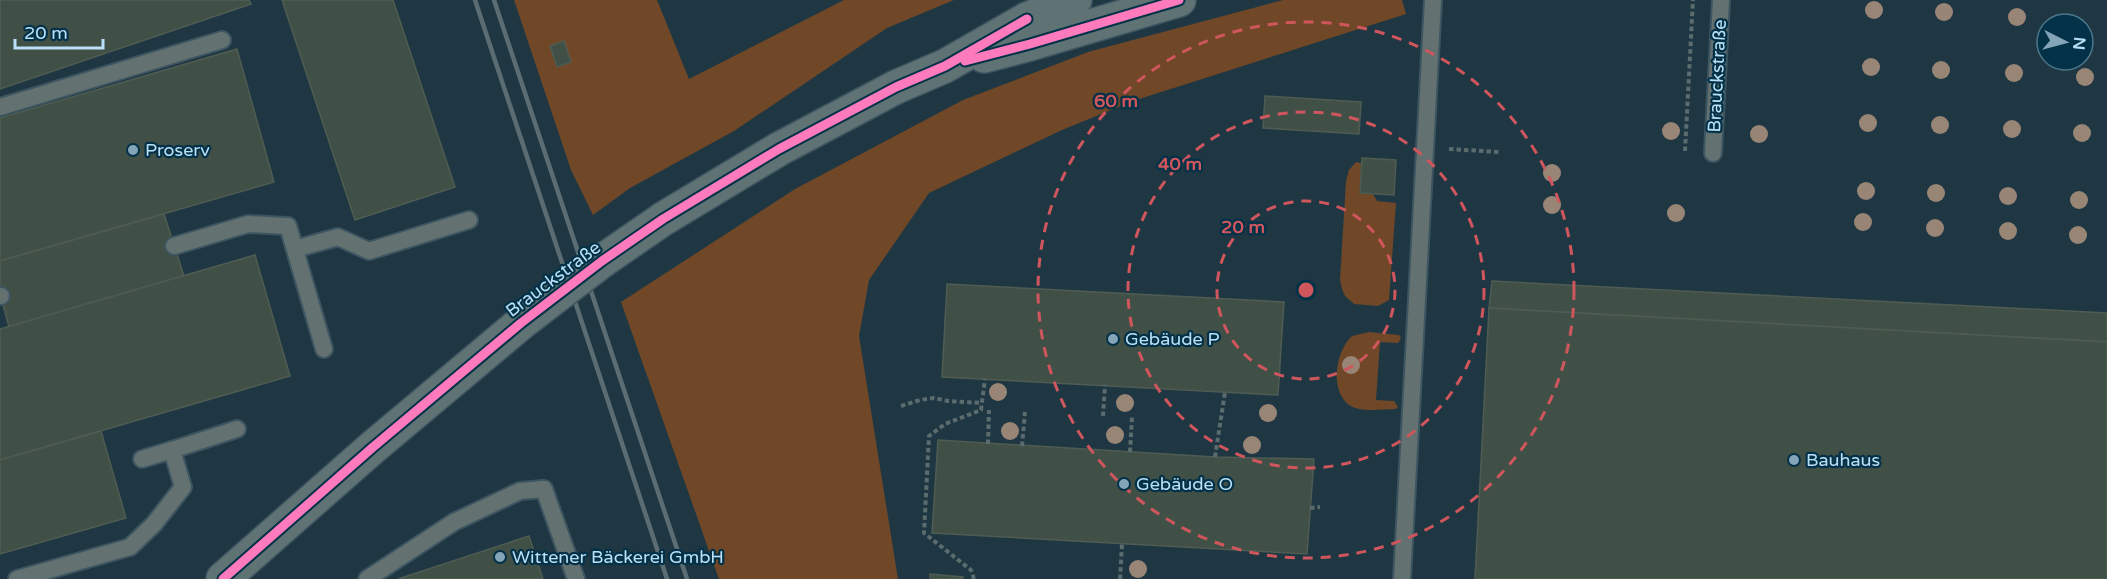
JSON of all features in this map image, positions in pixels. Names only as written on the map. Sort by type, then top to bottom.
[{"type":"street","name":"Brauckstraße","points":[[223,579],[372,448],[521,323],[602,261],[663,219],[779,149],[896,87],[945,66],[1027,19],[1075,0]]},
{"type":"street","name":"Brauckstraße","points":[[945,66],[1030,44],[1179,0]]},
{"type":"lane","points":[[1402,579],[1433,0]]},
{"type":"lane","name":"Brauckstraße","points":[[1713,153],[1721,0]]},
{"type":"lane","points":[[0,107],[222,40]]},
{"type":"lane","points":[[295,249],[338,237],[369,251],[470,220]]},
{"type":"lane","points":[[174,246],[248,224],[288,226],[324,349]]},
{"type":"lane","points":[[142,459],[237,429]]},
{"type":"lane","points":[[17,579],[130,547],[154,524],[183,487],[172,450]]},
{"type":"lane","points":[[367,579],[454,522],[520,491],[544,489],[576,579]]},
{"type":"path","points":[[1685,151],[1693,0]]},
{"type":"path","points":[[1442,148],[1499,152]]},
{"type":"path","points":[[974,579],[971,570],[924,533],[929,436],[945,424],[981,410],[985,379]]},
{"type":"path","points":[[1103,416],[1105,386]]},
{"type":"path","points":[[1215,457],[1225,392]]},
{"type":"path","points":[[901,406],[934,398],[982,403]]},
{"type":"path","points":[[988,444],[989,410]]},
{"type":"path","points":[[1022,446],[1024,412]]},
{"type":"path","points":[[1130,452],[1132,417]]},
{"type":"path","points":[[1310,508],[1320,507]]},
{"type":"path","points":[[1120,579],[1122,544]]},
{"type":"shaded area","points":[[514,0],[657,0],[689,79],[844,0],[954,0],[887,28],[734,131],[630,188],[593,215],[571,170]]},
{"type":"shaded area","points":[[1283,0],[1402,0],[1406,14],[1133,101],[1062,130],[929,193],[869,280],[859,336],[898,579],[719,579],[621,302],[795,189],[963,100],[1088,52]]},
{"type":"shaded area","points":[[1356,162],[1361,163],[1360,193],[1373,194],[1377,201],[1396,203],[1389,300],[1378,306],[1354,304],[1345,296],[1340,280],[1346,181],[1349,170]]},
{"type":"shaded area","points":[[1369,332],[1399,335],[1401,338],[1398,343],[1380,342],[1376,400],[1394,401],[1398,407],[1396,409],[1365,410],[1354,407],[1349,405],[1339,390],[1337,370],[1346,343],[1352,336]]},
{"type":"building","points":[[0,0],[249,0],[251,4],[0,89]]},
{"type":"building","points":[[282,0],[393,0],[455,187],[355,220]]},
{"type":"building","points":[[564,41],[571,62],[557,67],[550,46]]},
{"type":"building","name":"Proserv","points":[[237,49],[274,182],[0,261],[0,118]]},
{"type":"building","points":[[1265,96],[1361,102],[1359,134],[1263,128]]},
{"type":"building","points":[[1362,158],[1396,160],[1394,195],[1360,193]]},
{"type":"building","points":[[164,214],[184,276],[9,327],[0,294],[0,261]]},
{"type":"building","points":[[255,255],[290,376],[0,460],[0,329]]},
{"type":"building","points":[[1492,281],[2107,313],[2107,342],[1489,308]]},
{"type":"building","name":"Gebäude P","points":[[947,284],[1284,302],[1278,395],[942,377]]},
{"type":"building","name":"Bauhaus","points":[[1489,308],[2107,342],[2107,579],[1475,579]]},
{"type":"building","points":[[101,431],[126,518],[0,554],[0,460]]},
{"type":"building","name":"Gebäude O","points":[[938,440],[1215,457],[1314,459],[1307,554],[932,533]]},
{"type":"building","name":"Wittener Bäckerei GmbH","points":[[529,536],[543,579],[398,579]]},
{"type":"building","points":[[930,574],[963,577],[963,579],[930,579]]},
{"type":"railway","points":[[475,0],[667,579]]},
{"type":"railway","points":[[494,0],[687,579]]},
{"type":"cycle path","points":[[965,61],[1179,0]]},
{"type":"cycle path","points":[[223,579],[372,448],[521,323],[602,261],[663,219],[779,149],[896,87],[945,66],[1027,19]]},
{"type":"place","name":"Proserv","points":[[133,150]]},
{"type":"place","name":"Gebäude P","points":[[1113,339]]},
{"type":"place","name":"Bauhaus","points":[[1794,460]]},
{"type":"place","name":"Gebäude O","points":[[1124,484]]},
{"type":"place","name":"Wittener Bäckerei GmbH","points":[[500,557]]}]
